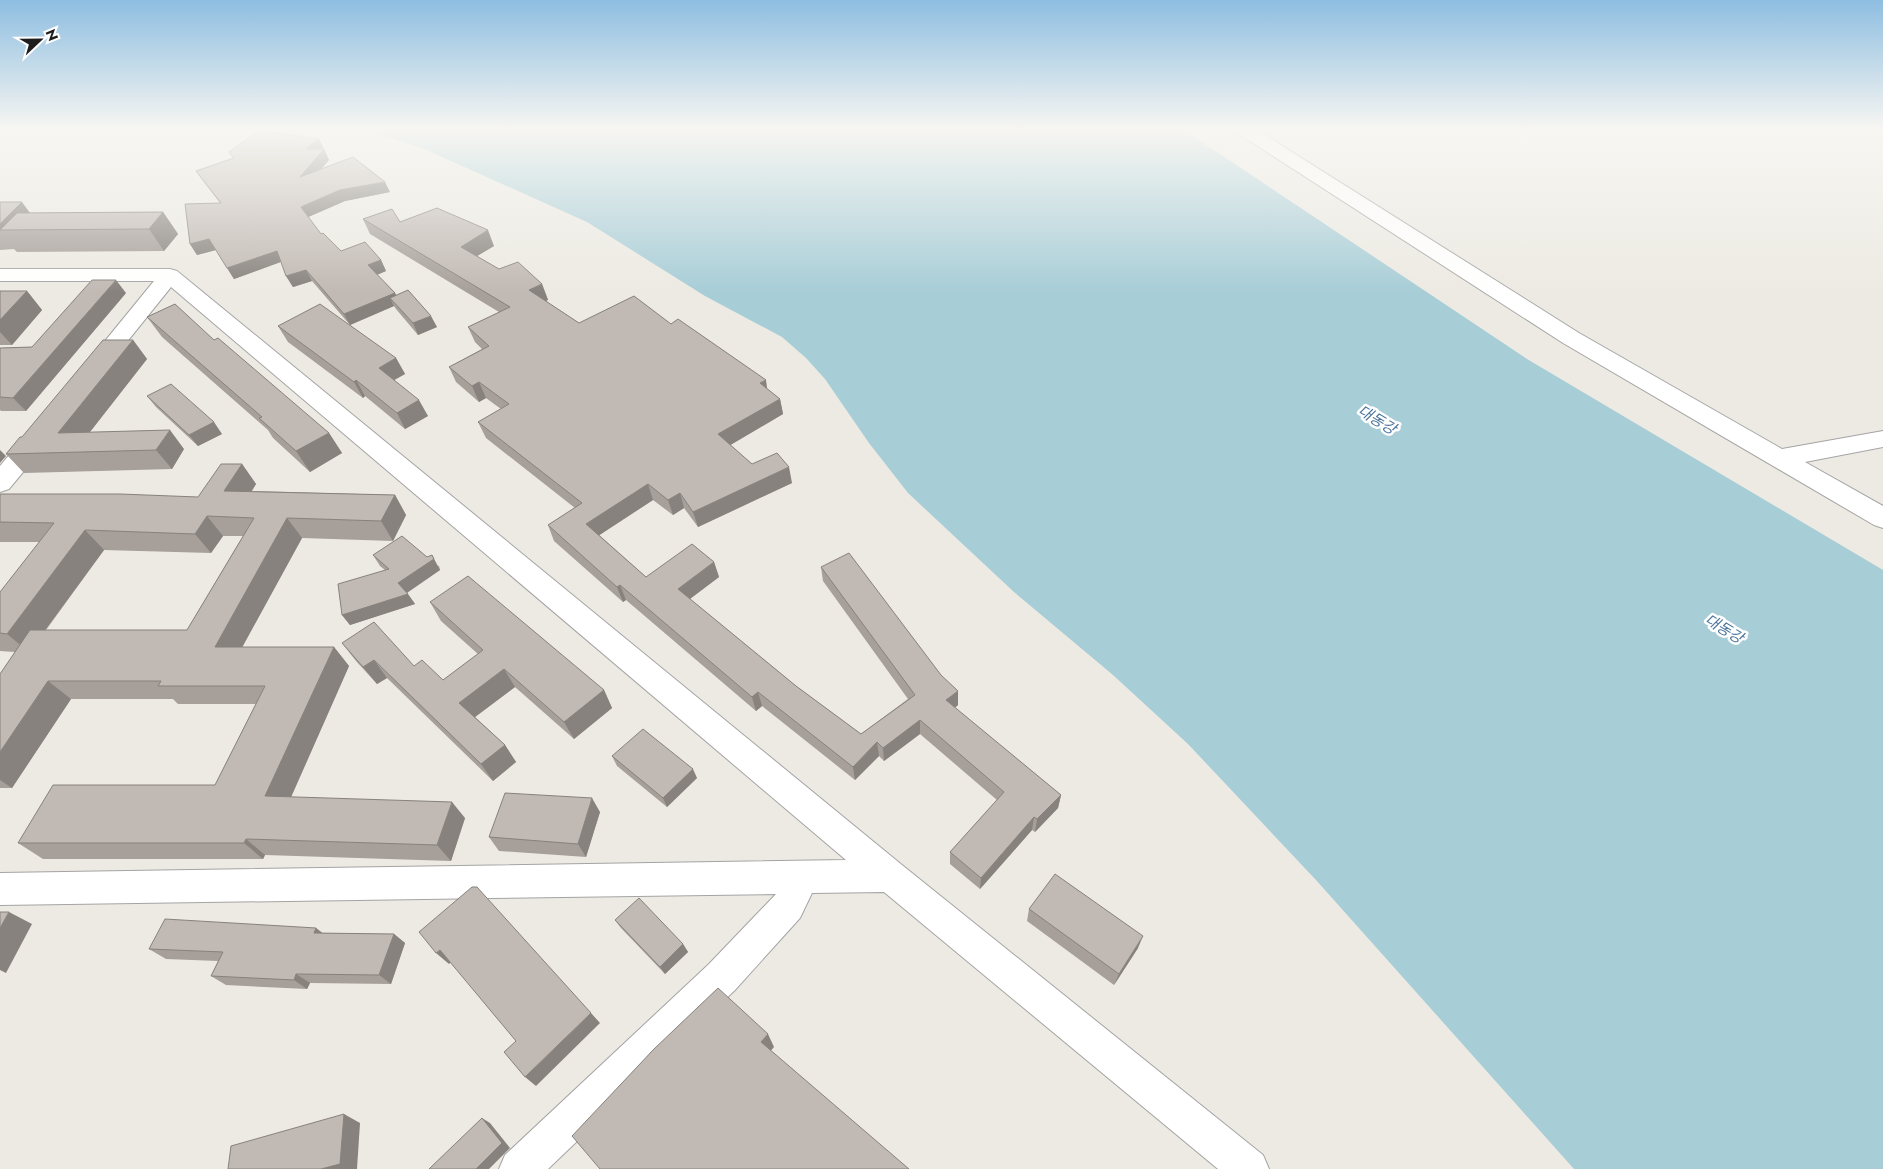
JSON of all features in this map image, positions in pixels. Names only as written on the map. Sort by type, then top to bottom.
[{"type":"street","points":[[1331,185],[1571,338],[1883,518]]},
{"type":"street","points":[[0,275],[170,275],[890,876],[1249,1169]]},
{"type":"street","points":[[82,383],[170,275]]},
{"type":"street","points":[[0,483],[50,422]]},
{"type":"street","points":[[1779,458],[1883,439]]},
{"type":"street","points":[[0,889],[890,876]]},
{"type":"street","points":[[519,1169],[722,977],[788,906],[802,878]]},
{"type":"water","name":"대동강","points":[[504,185],[1266,185],[1527,359],[1883,570],[1883,1169],[1574,1169],[1316,880],[1188,744],[1113,675],[1014,592],[908,493],[869,443],[825,379],[806,358],[782,337],[705,296],[587,222]]},
{"type":"building","points":[[207,185],[371,185],[340,190],[301,207],[321,234],[323,233],[341,251],[365,242],[381,260],[368,265],[395,293],[344,314],[306,270],[286,276],[277,251],[227,268],[209,239],[190,244],[185,204],[221,203]]},
{"type":"building","points":[[0,202],[22,202],[0,224]]},
{"type":"building","points":[[437,208],[488,230],[461,247],[499,269],[518,262],[542,284],[529,290],[579,323],[634,296],[671,324],[678,319],[766,380],[760,383],[780,399],[718,434],[752,464],[777,453],[789,467],[693,512],[680,493],[668,500],[648,484],[586,524],[646,577],[692,544],[714,562],[678,589],[796,686],[861,734],[915,695],[821,567],[849,553],[941,675],[958,691],[946,700],[1061,795],[1037,819],[1034,817],[981,878],[950,852],[1004,792],[920,720],[883,748],[877,742],[853,767],[758,692],[752,697],[620,585],[617,587],[548,525],[582,503],[478,422],[509,404],[479,382],[472,386],[449,367],[489,346],[468,327],[510,307],[363,219],[392,209],[400,222]]},
{"type":"building","points":[[163,212],[149,229],[0,230],[17,213]]},
{"type":"building","points":[[92,280],[116,280],[13,398],[0,397],[0,348],[32,347]]},
{"type":"building","points":[[408,290],[431,316],[413,323],[390,298]]},
{"type":"building","points":[[0,291],[27,291],[0,320]]},
{"type":"building","points":[[175,304],[214,340],[218,338],[329,433],[296,451],[259,418],[262,417],[147,317]]},
{"type":"building","points":[[320,304],[396,358],[379,368],[419,400],[397,413],[356,380],[354,382],[278,326]]},
{"type":"building","points":[[103,340],[133,340],[58,433],[170,430],[156,450],[6,454],[22,437]]},
{"type":"building","points":[[171,384],[214,422],[189,435],[147,396]]},
{"type":"building","points":[[221,464],[242,464],[224,491],[395,495],[381,521],[287,518],[215,647],[334,647],[265,796],[452,802],[437,845],[246,839],[244,843],[18,843],[53,785],[215,785],[265,686],[158,686],[161,681],[48,681],[0,752],[0,674],[30,630],[187,630],[254,518],[207,516],[195,534],[85,530],[7,634],[0,633],[0,592],[54,523],[0,522],[0,494],[120,494],[198,497]]},
{"type":"building","points":[[402,536],[427,557],[432,555],[434,559],[398,583],[408,594],[342,615],[338,584],[389,569],[373,555]]},
{"type":"building","points":[[468,576],[604,690],[564,722],[504,669],[459,703],[505,745],[481,764],[374,660],[363,667],[342,643],[374,622],[414,666],[422,660],[443,680],[483,650],[430,602]]},
{"type":"building","points":[[643,729],[693,769],[663,798],[612,756]]},
{"type":"building","points":[[505,793],[592,798],[578,844],[489,837]]},
{"type":"building","points":[[1055,874],[1143,936],[1119,974],[1029,909]]},
{"type":"building","points":[[472,887],[477,887],[591,1013],[525,1077],[504,1052],[516,1041],[440,950],[436,953],[419,932]]},
{"type":"building","points":[[639,898],[683,944],[660,967],[615,920]]},
{"type":"building","points":[[0,912],[9,912],[0,928]]},
{"type":"building","points":[[165,919],[316,928],[314,933],[394,934],[379,975],[296,974],[294,980],[211,976],[223,952],[149,949]]},
{"type":"building","points":[[718,988],[768,1034],[761,1042],[909,1169],[600,1169],[572,1136],[654,1049]]},
{"type":"building","points":[[344,1114],[340,1164],[321,1169],[228,1169],[231,1146]]},
{"type":"building","points":[[482,1118],[502,1143],[476,1169],[429,1169]]}]
